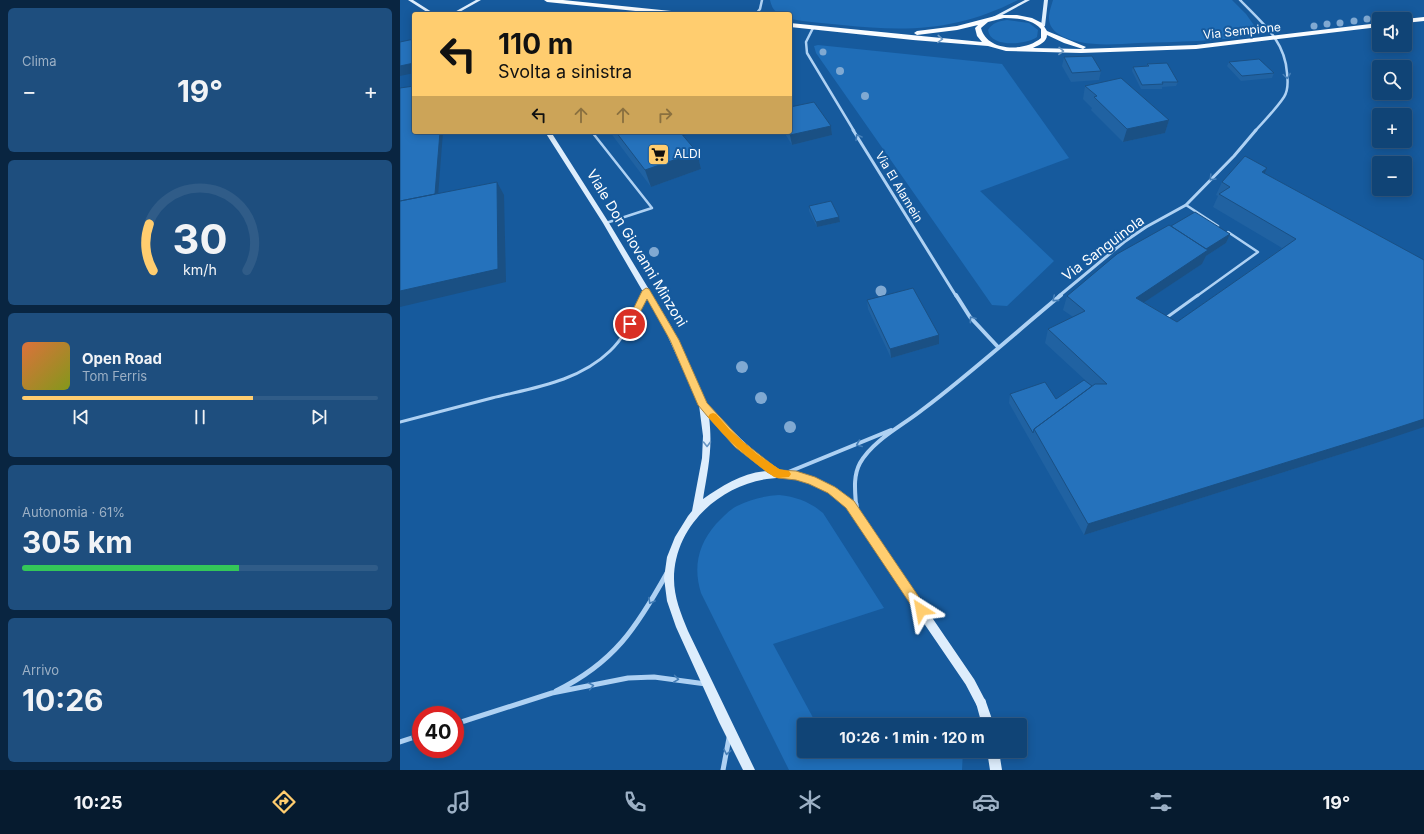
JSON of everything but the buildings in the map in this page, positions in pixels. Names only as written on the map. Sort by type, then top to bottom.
[{"type":"main road","points":[[547,0],[646,12]]},
{"type":"main road","name":"Via Sempione","points":[[887,35],[944,30],[1004,16],[1024,18],[1071,44],[1107,50]]},
{"type":"main road","points":[[1412,20],[1424,19]]},
{"type":"main road","points":[[986,21],[980,25],[978,30],[981,39],[988,44]]},
{"type":"main road","points":[[792,25],[988,44],[1002,48],[1030,47],[1041,42],[1044,29]]},
{"type":"main road","name":"Via Sempione","points":[[1022,48],[1064,51],[1196,47],[1372,26]]},
{"type":"street","points":[[410,0],[430,12]]},
{"type":"street","points":[[457,12],[479,0]]},
{"type":"street","points":[[758,12],[760,9],[762,0]]},
{"type":"street","points":[[993,18],[1028,0]]},
{"type":"street","points":[[1044,29],[1046,0]]},
{"type":"street","points":[[1240,0],[1277,38]]},
{"type":"street","name":"Via El Alamein","points":[[813,28],[805,41],[805,48],[809,57],[970,318],[998,348]]},
{"type":"street","name":"Via Sanguinola","points":[[857,513],[855,475],[858,464],[868,454],[895,429],[922,410],[998,348],[1124,242],[1146,227],[1186,205],[1234,156],[1284,96],[1288,79],[1282,49],[1277,38]]},
{"type":"street","name":"Viale Don Giovanni Minzoni","points":[[549,134],[606,223],[675,340],[703,405],[706,436],[706,458],[696,512]]},
{"type":"street","name":"Viale Don Giovanni Minzoni","points":[[703,405],[738,444],[754,457],[782,474]]},
{"type":"street","name":"Via Sanguinola","points":[[782,474],[895,429]]},
{"type":"street","name":"Viale Don Giovanni Minzoni","points":[[749,770],[730,734],[676,611],[670,590],[670,567],[675,548],[682,532],[696,512],[715,496],[735,484],[754,477],[782,474],[804,477],[821,484],[842,497],[857,513],[970,682],[981,702],[986,718]]},
{"type":"street","points":[[552,693],[574,682],[598,666],[617,648],[639,621],[670,567]]},
{"type":"street","points":[[464,721],[552,693],[628,678],[644,677],[673,679],[708,684]]},
{"type":"street","points":[[723,770],[730,734]]},
{"type":"street","points":[[400,742],[412,738]]},
{"type":"lane","points":[[594,134],[652,208],[606,223]]},
{"type":"lane","points":[[1186,205],[1220,228]]},
{"type":"lane","points":[[1161,322],[1258,252],[1227,232]]},
{"type":"lane","points":[[400,422],[548,385],[583,370],[607,353],[620,339],[630,324],[646,291]]},
{"type":"shaded area","points":[[770,0],[1018,0],[974,18],[932,27],[911,28],[866,27],[809,22],[792,19],[792,12],[777,12],[773,8]]},
{"type":"shaded area","points":[[1053,0],[1232,0],[1246,14],[1258,31],[1256,35],[1212,40],[1109,44],[1087,43],[1067,38],[1052,28],[1049,18]]},
{"type":"shaded area","points":[[1007,20],[1029,23],[1038,30],[1037,37],[1025,42],[1009,43],[995,40],[990,36],[988,30],[992,26],[1001,21]]},
{"type":"shaded area","points":[[818,45],[1002,64],[1069,158],[980,191],[1054,261],[1007,306],[992,305],[816,53],[814,46]]},
{"type":"shaded area","points":[[779,495],[792,497],[813,506],[823,513],[884,608],[773,644],[813,718],[797,718],[797,758],[963,758],[962,770],[789,770],[701,593],[697,574],[697,565],[701,548],[716,524],[734,508],[748,501]]},
{"type":"slow traffic","points":[[713,417],[738,444],[754,457],[778,474],[786,474]]},
{"type":"place","name":"ALDI","points":[[658,154]]},
{"type":"route","points":[[630,324],[646,291],[675,340],[703,405],[738,444],[778,474],[796,475],[812,480],[832,490],[850,504],[921,610]]}]
